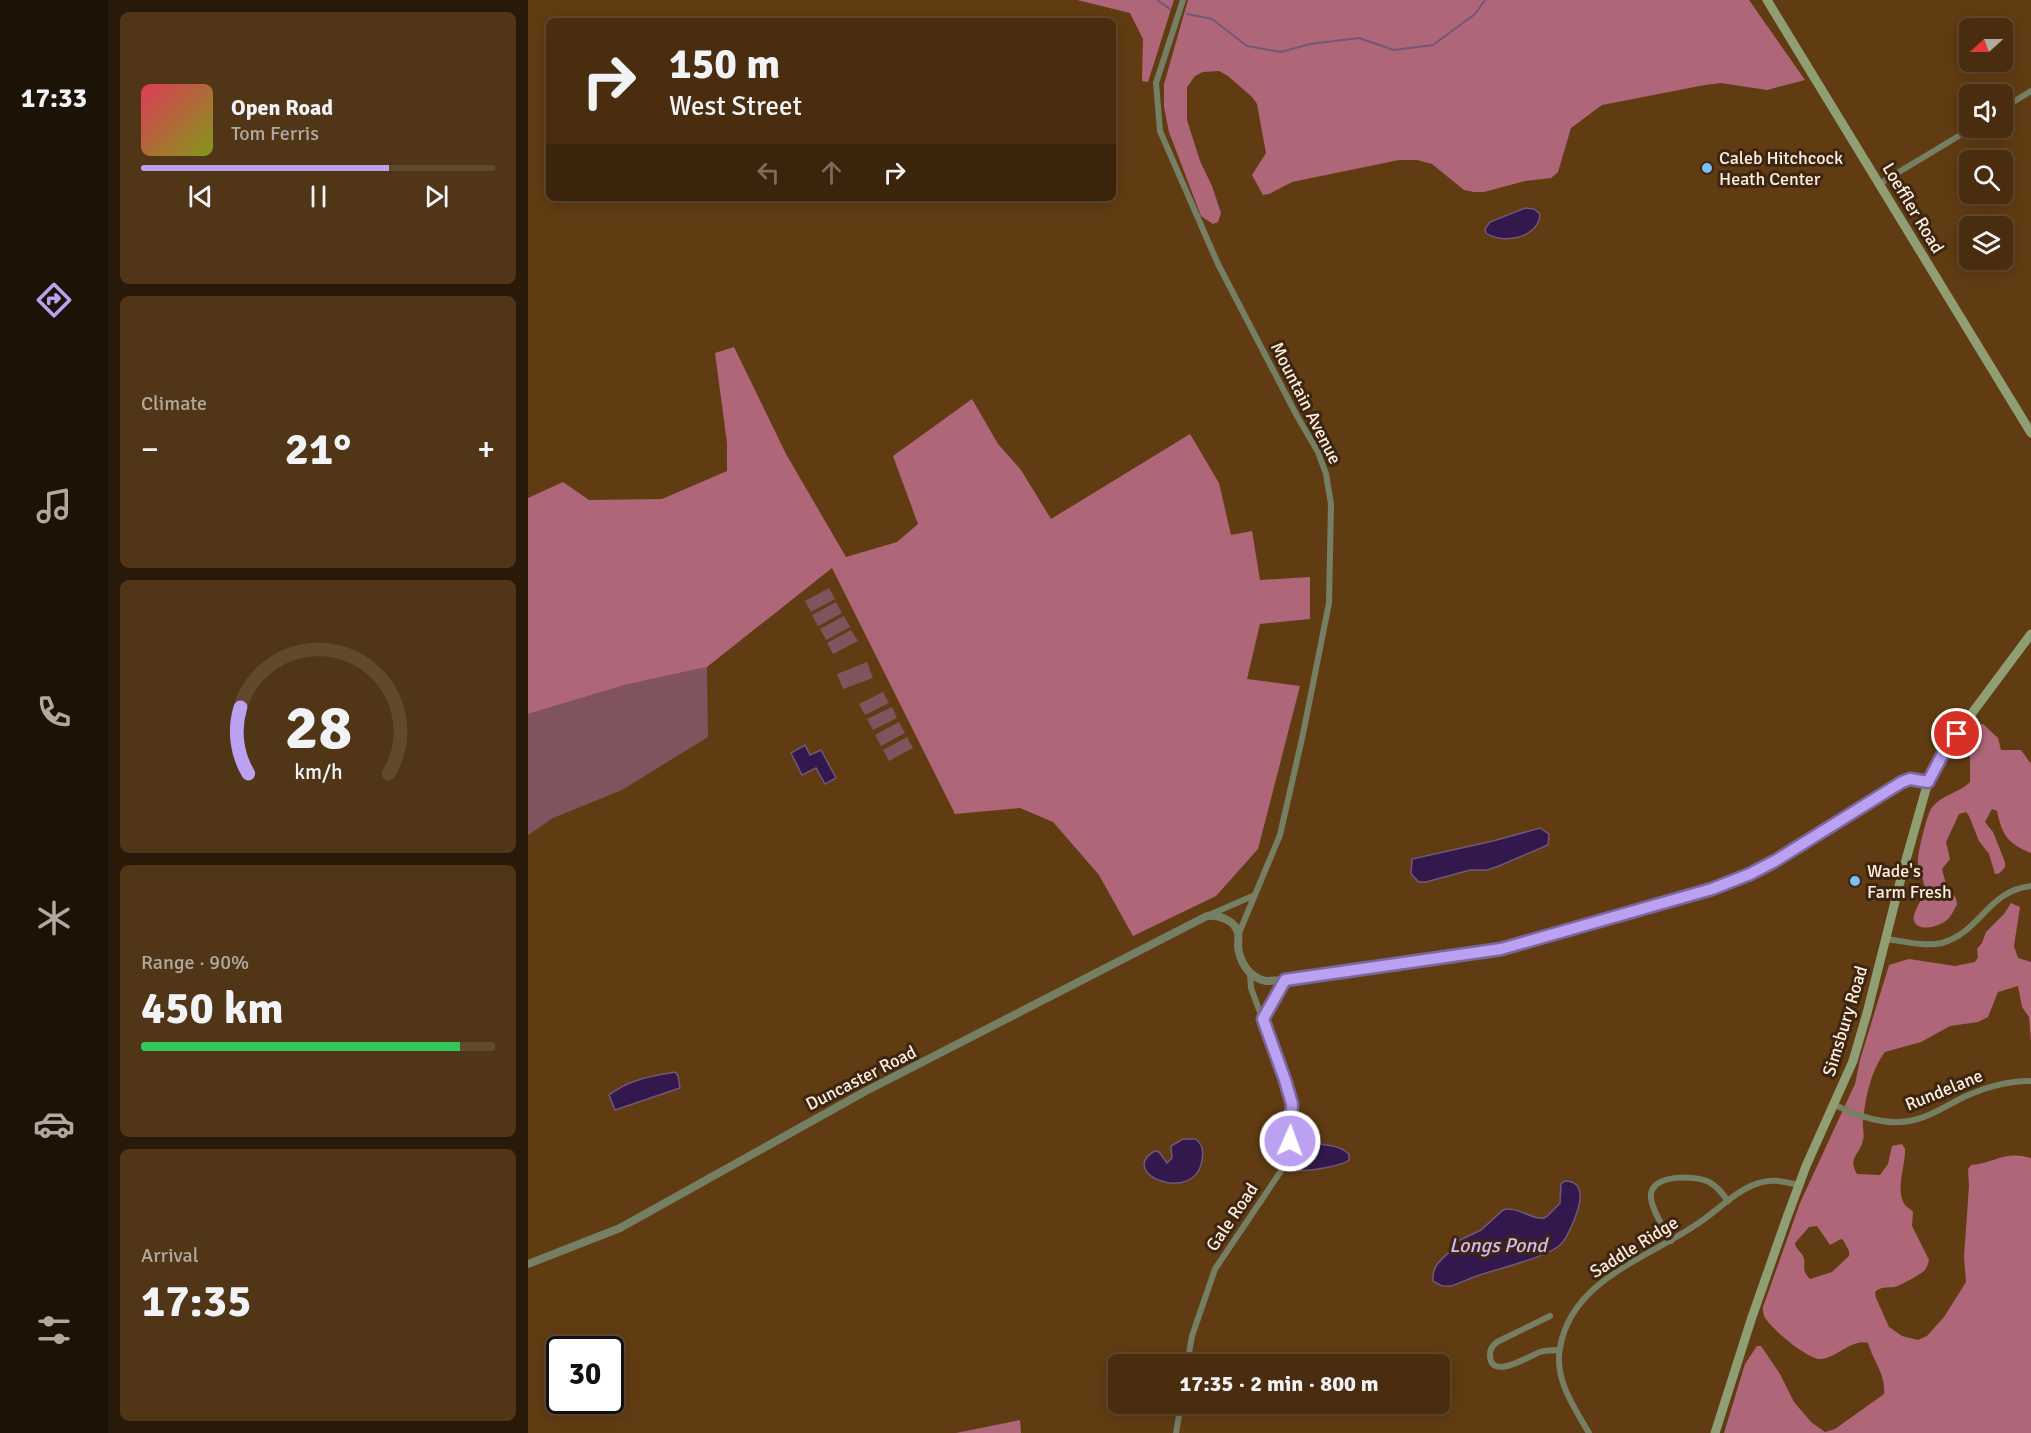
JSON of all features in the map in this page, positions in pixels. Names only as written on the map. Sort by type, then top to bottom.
[{"type":"main road","name":"Loeffler Road","points":[[1767,0],[2031,433]]},
{"type":"main road","name":"Simsbury Road","points":[[1715,1433],[1751,1320],[1799,1185],[1856,1051],[1928,782],[1946,748],[2031,634]]},
{"type":"street","name":"Mountain Avenue","points":[[1183,0],[1156,83],[1160,131],[1218,264],[1296,417],[1318,452],[1326,474],[1331,504],[1329,603],[1308,712],[1280,835],[1239,933],[1238,944],[1242,962],[1250,973]]},
{"type":"street","points":[[2013,102],[2031,91]]},
{"type":"street","points":[[1879,184],[1959,136]]},
{"type":"street","points":[[1250,973],[1264,981],[1285,980],[1501,949],[1712,889],[1775,861],[1902,782],[1910,779],[1928,782]]},
{"type":"street","points":[[1886,939],[1925,944],[1943,942],[1965,931],[2000,897],[2012,890],[2031,886]]},
{"type":"street","name":"Duncaster Road","points":[[528,1264],[620,1228],[864,1092],[1208,916],[1255,895]]},
{"type":"street","points":[[1208,916],[1222,917],[1234,925],[1239,933]]},
{"type":"street","name":"Gale Road","points":[[1189,1354],[1192,1336],[1215,1269],[1289,1159],[1292,1104],[1251,988],[1250,973]]},
{"type":"street","points":[[1263,1019],[1285,980]]},
{"type":"street","name":"Rundelane","points":[[1834,1105],[1866,1118],[1905,1122],[1927,1116],[1971,1093],[1990,1086],[2031,1081]]},
{"type":"street","points":[[1671,1240],[1651,1199],[1652,1190],[1659,1184],[1675,1178],[1703,1180],[1715,1186],[1728,1201]]},
{"type":"street","name":"Saddle Ridge","points":[[1589,1433],[1563,1385],[1559,1350],[1566,1327],[1574,1313],[1595,1287],[1614,1273],[1671,1240],[1751,1185],[1768,1180],[1779,1180],[1799,1185]]},
{"type":"street","points":[[1551,1316],[1497,1342],[1491,1348],[1490,1358],[1495,1365],[1503,1368],[1544,1351],[1559,1350]]},
{"type":"street","points":[[1176,1433],[1179,1414]]},
{"type":"shaded area","points":[[1077,0],[1174,0],[1148,82],[1142,81],[1143,39],[1130,13]]},
{"type":"shaded area","points":[[1188,0],[1749,0],[1805,80],[1767,90],[1721,83],[1602,105],[1571,128],[1558,172],[1551,178],[1474,192],[1464,190],[1432,164],[1417,160],[1399,160],[1292,182],[1263,195],[1252,175],[1266,153],[1257,104],[1228,76],[1219,71],[1203,72],[1195,76],[1187,87],[1187,120],[1200,161],[1221,213],[1218,222],[1213,224],[1201,216],[1169,132],[1164,107],[1164,84]]},
{"type":"shaded area","points":[[734,347],[786,454],[846,557],[897,542],[918,524],[893,456],[972,399],[998,444],[1021,470],[1051,519],[1190,434],[1219,483],[1231,535],[1252,531],[1260,580],[1310,577],[1310,619],[1260,624],[1247,679],[1300,686],[1258,849],[1216,896],[1133,936],[1099,875],[1053,822],[1020,808],[955,814],[832,568],[707,667],[625,685],[528,714],[528,498],[563,482],[589,500],[662,499],[727,471],[727,443],[715,353]]},
{"type":"shaded area","points":[[829,588],[835,599],[811,612],[805,601]]},
{"type":"shaded area","points":[[836,602],[842,613],[818,626],[812,615]]},
{"type":"shaded area","points":[[844,616],[850,627],[826,640],[820,629]]},
{"type":"shaded area","points":[[851,630],[858,641],[833,654],[827,643]]},
{"type":"shaded area","points":[[867,662],[873,678],[843,689],[837,674]]},
{"type":"shaded area","points":[[707,667],[708,737],[622,790],[553,818],[528,835],[528,714],[625,685]]},
{"type":"shaded area","points":[[883,692],[889,703],[865,715],[859,704]]},
{"type":"shaded area","points":[[892,707],[897,718],[873,730],[867,719]]},
{"type":"shaded area","points":[[899,722],[905,733],[881,746],[875,735]]},
{"type":"shaded area","points":[[1981,724],[1998,738],[2001,750],[2021,750],[2031,764],[2031,853],[2007,838],[1997,811],[1992,809],[1985,822],[1993,832],[2005,862],[2005,867],[2000,873],[1995,874],[1989,854],[1979,841],[1969,816],[1966,812],[1959,814],[1946,842],[1950,859],[1942,869],[1947,888],[1956,898],[1957,905],[1944,922],[1935,926],[1920,927],[1914,918],[1924,891],[1918,860],[1926,821],[1933,806],[1970,782],[1970,756],[1965,743]]},
{"type":"shaded area","points":[[907,737],[913,748],[889,761],[883,750]]},
{"type":"shaded area","points":[[2011,903],[2020,907],[2014,946],[2018,958],[2031,962],[2031,1042],[2029,1017],[2022,1007],[2018,986],[1998,992],[1988,1017],[1978,1022],[1950,1026],[1921,1042],[1885,1052],[1876,1067],[1867,1094],[1863,1124],[1864,1138],[1853,1163],[1857,1174],[1880,1175],[1888,1164],[1892,1146],[1902,1144],[1905,1149],[1901,1194],[1906,1206],[1913,1212],[1912,1226],[1929,1260],[1925,1270],[1915,1277],[1875,1292],[1889,1327],[1902,1336],[1918,1340],[1927,1336],[1944,1317],[1966,1282],[1964,1257],[1968,1169],[1971,1165],[2007,1156],[2031,1158],[2031,1433],[1724,1433],[1745,1364],[1757,1346],[1761,1346],[1780,1374],[1794,1402],[1811,1422],[1825,1432],[1835,1429],[1884,1394],[1883,1380],[1868,1343],[1851,1345],[1828,1358],[1816,1358],[1790,1343],[1774,1328],[1764,1316],[1763,1307],[1800,1203],[1855,1084],[1889,965],[1909,959],[1955,966],[1975,962],[1978,957],[1977,949],[1986,932],[2004,914]],"holes":[[[1817,1226],[1830,1245],[1843,1240],[1849,1256],[1832,1272],[1810,1279],[1804,1270],[1803,1256],[1795,1243],[1809,1227]]]},
{"type":"shaded area","points":[[1020,1420],[1021,1433],[956,1433]]},
{"type":"water","points":[[1525,208],[1534,209],[1540,214],[1534,229],[1527,234],[1510,239],[1493,237],[1486,233],[1485,229],[1490,222]]},
{"type":"water","points":[[805,745],[810,755],[821,750],[836,778],[825,784],[816,768],[802,775],[791,753]]},
{"type":"water","points":[[1540,828],[1549,834],[1548,845],[1499,866],[1487,870],[1470,870],[1426,882],[1419,882],[1411,874],[1412,859]]},
{"type":"water","points":[[675,1072],[680,1088],[615,1110],[609,1095],[640,1079]]},
{"type":"water","points":[[1183,1139],[1196,1139],[1202,1146],[1203,1157],[1196,1174],[1186,1181],[1174,1183],[1161,1181],[1151,1176],[1145,1168],[1146,1160],[1155,1151],[1159,1152],[1167,1163],[1172,1158],[1171,1146]]},
{"type":"water","points":[[1317,1144],[1342,1149],[1349,1154],[1349,1160],[1324,1168],[1297,1170],[1294,1165],[1299,1149]]},
{"type":"water","name":"Longs Pond","points":[[1565,1181],[1577,1186],[1580,1199],[1574,1221],[1560,1245],[1535,1258],[1451,1286],[1442,1286],[1433,1281],[1433,1274],[1438,1263],[1458,1241],[1481,1230],[1503,1210],[1514,1210],[1537,1218],[1546,1217],[1560,1203],[1561,1184]]},
{"type":"waterway","points":[[1157,0],[1170,9]]},
{"type":"waterway","points":[[1187,14],[1212,19],[1247,46],[1281,52],[1310,44],[1359,38],[1394,50],[1433,45],[1475,14],[1485,0]]},
{"type":"place","name":"Caleb Hitchcock Heath Center","points":[[1707,168]]},
{"type":"place","name":"Wade's Farm Fresh","points":[[1855,881]]},
{"type":"route","points":[[1290,1141],[1292,1104],[1263,1019],[1285,980],[1501,949],[1712,889],[1775,861],[1902,782],[1910,779],[1928,782],[1946,748],[1957,734]]}]
